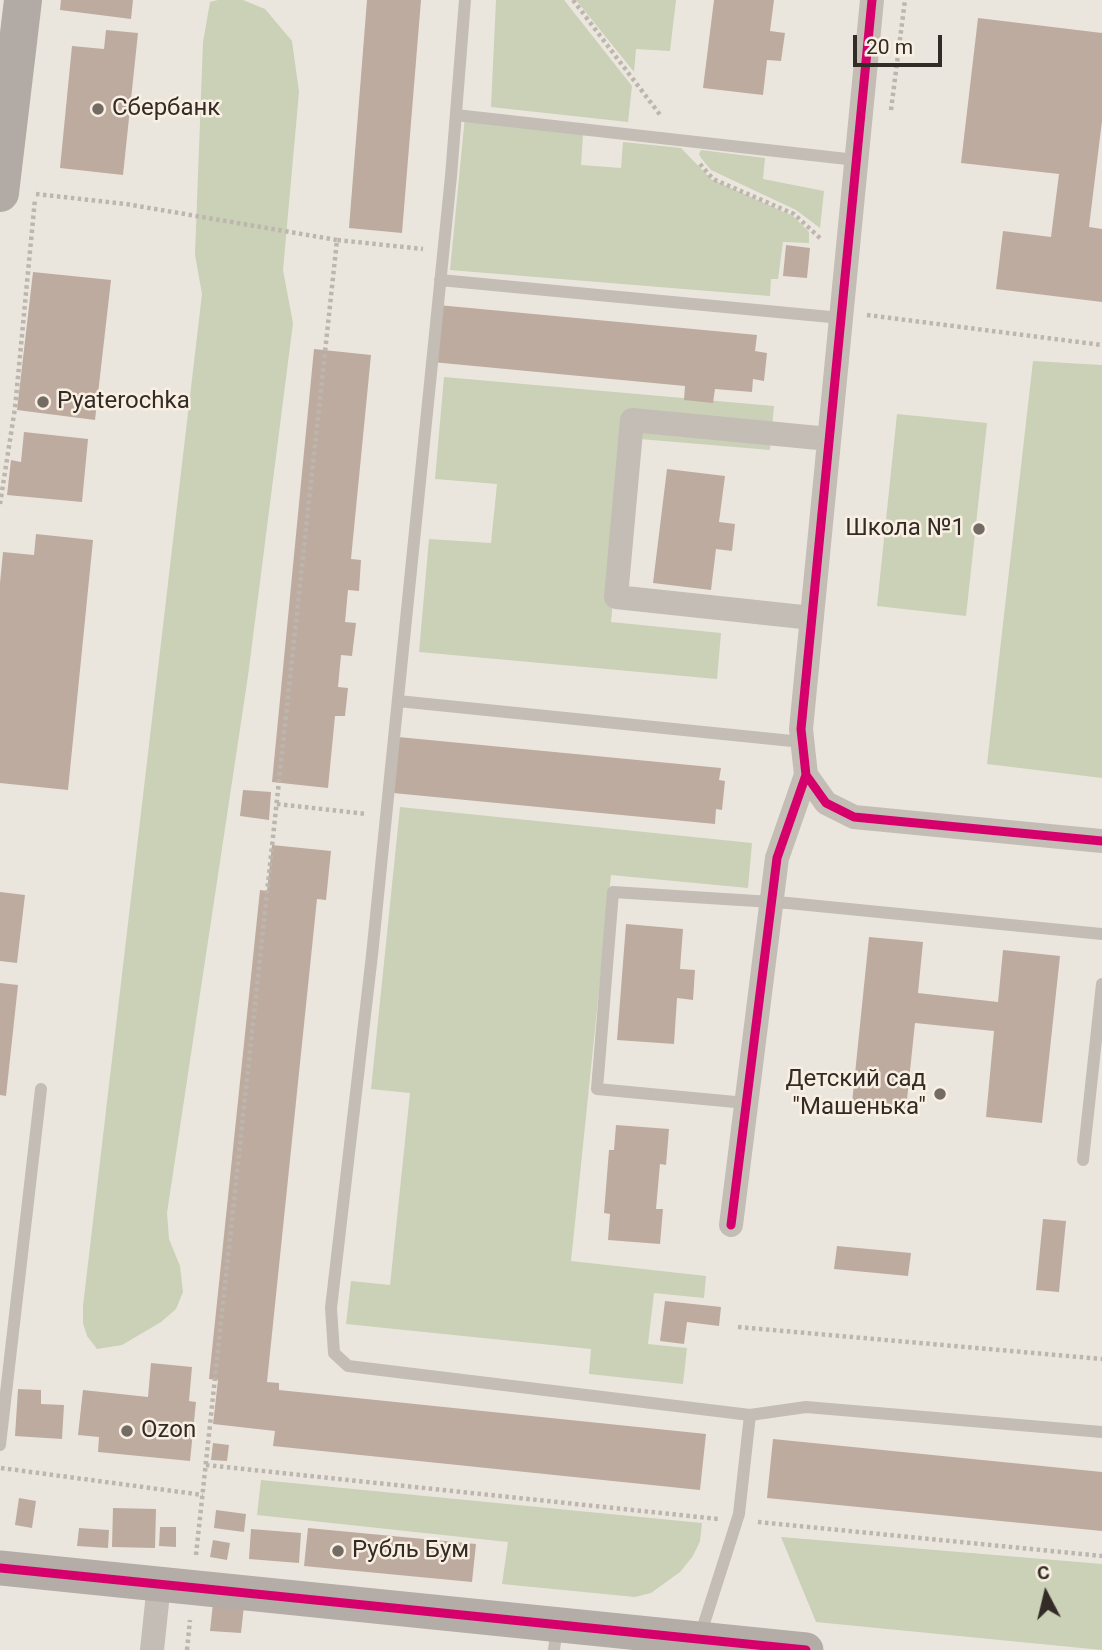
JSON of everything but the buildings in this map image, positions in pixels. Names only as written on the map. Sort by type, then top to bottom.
[{"type":"main road","points":[[18,194],[23,0]]},
{"type":"street","points":[[730,1224],[777,858],[806,775],[801,729],[872,0]]},
{"type":"street","points":[[812,618],[616,597],[632,420],[829,439]]},
{"type":"street","points":[[806,775],[826,803],[854,817],[1102,841]]},
{"type":"street","points":[[0,1568],[176,1586],[555,1637],[699,1639],[806,1650]]},
{"type":"street","points":[[152,1650],[176,1586]]},
{"type":"lane","points":[[465,0],[443,251],[372,955],[331,1308],[334,1353],[348,1366],[750,1415],[806,1407],[1102,1432]]},
{"type":"lane","points":[[456,115],[856,160]]},
{"type":"lane","points":[[440,280],[841,315]]},
{"type":"lane","points":[[398,701],[803,742]]},
{"type":"lane","points":[[746,1103],[597,1089],[613,892],[772,902],[1102,934]]},
{"type":"lane","points":[[1083,1160],[1102,984]]},
{"type":"lane","points":[[0,1445],[41,1089]]},
{"type":"lane","points":[[699,1639],[738,1514],[750,1415]]},
{"type":"path","points":[[891,110],[905,0]]},
{"type":"path","points":[[18,194],[37,181]]},
{"type":"path","points":[[18,194],[126,204],[337,240],[443,251]]},
{"type":"path","points":[[0,504],[15,408],[18,194]]},
{"type":"path","points":[[187,1650],[176,1586],[203,1496],[337,240]]},
{"type":"path","points":[[841,315],[1102,345]]},
{"type":"path","points":[[277,804],[386,816]]},
{"type":"path","points":[[737,1326],[1102,1359]]},
{"type":"path","points":[[206,1465],[1102,1556]]},
{"type":"path","points":[[0,1467],[203,1496]]},
{"type":"green space","points":[[243,0],[265,9],[292,41],[299,92],[283,270],[293,323],[248,676],[167,1213],[169,1239],[180,1266],[183,1292],[176,1309],[161,1322],[122,1345],[97,1349],[87,1336],[83,1323],[83,1306],[202,294],[195,255],[203,42],[210,2]]},
{"type":"green space","points":[[496,0],[564,0],[632,86],[628,122],[491,107]]},
{"type":"green space","points":[[576,0],[676,0],[670,51],[636,49],[634,72]]},
{"type":"green space","points":[[465,116],[583,135],[581,165],[621,168],[623,142],[681,148],[711,179],[793,216],[809,232],[809,243],[783,242],[778,279],[771,279],[770,296],[450,270]]},
{"type":"green space","points":[[701,150],[765,158],[763,179],[824,191],[820,228],[796,210],[711,170],[699,154]]},
{"type":"green space","points":[[1033,361],[1102,365],[1102,778],[987,764]]},
{"type":"green space","points":[[444,377],[774,406],[770,450],[628,438],[611,622],[721,633],[717,679],[419,652],[429,539],[491,543],[497,484],[435,479]]},
{"type":"green space","points":[[897,414],[987,423],[966,616],[877,606]]},
{"type":"green space","points":[[400,807],[752,843],[748,888],[611,875],[571,1261],[706,1276],[704,1298],[654,1293],[648,1344],[687,1348],[683,1384],[589,1374],[591,1349],[346,1324],[351,1281],[390,1285],[410,1093],[371,1089]]},
{"type":"green space","points":[[261,1480],[702,1523],[700,1541],[693,1556],[680,1572],[651,1593],[635,1597],[502,1584],[508,1542],[257,1515]]},
{"type":"green space","points":[[781,1537],[1102,1564],[1102,1650],[816,1622]]},
{"type":"cycle path","points":[[872,0],[801,729],[806,775],[826,803],[854,817],[1102,841]]},
{"type":"cycle path","points":[[731,1225],[777,858],[806,775]]},
{"type":"cycle path","points":[[0,1568],[806,1650]]},
{"type":"place","name":"Сбербанк","points":[[98,109]]},
{"type":"place","name":"Pyaterochka","points":[[43,402]]},
{"type":"place","name":"Школа №1","points":[[979,529]]},
{"type":"place","name":"Детский сад \"Машенька\"","points":[[940,1094]]},
{"type":"place","name":"Ozon","points":[[127,1431]]},
{"type":"place","name":"Рубль Бум","points":[[338,1551]]}]
